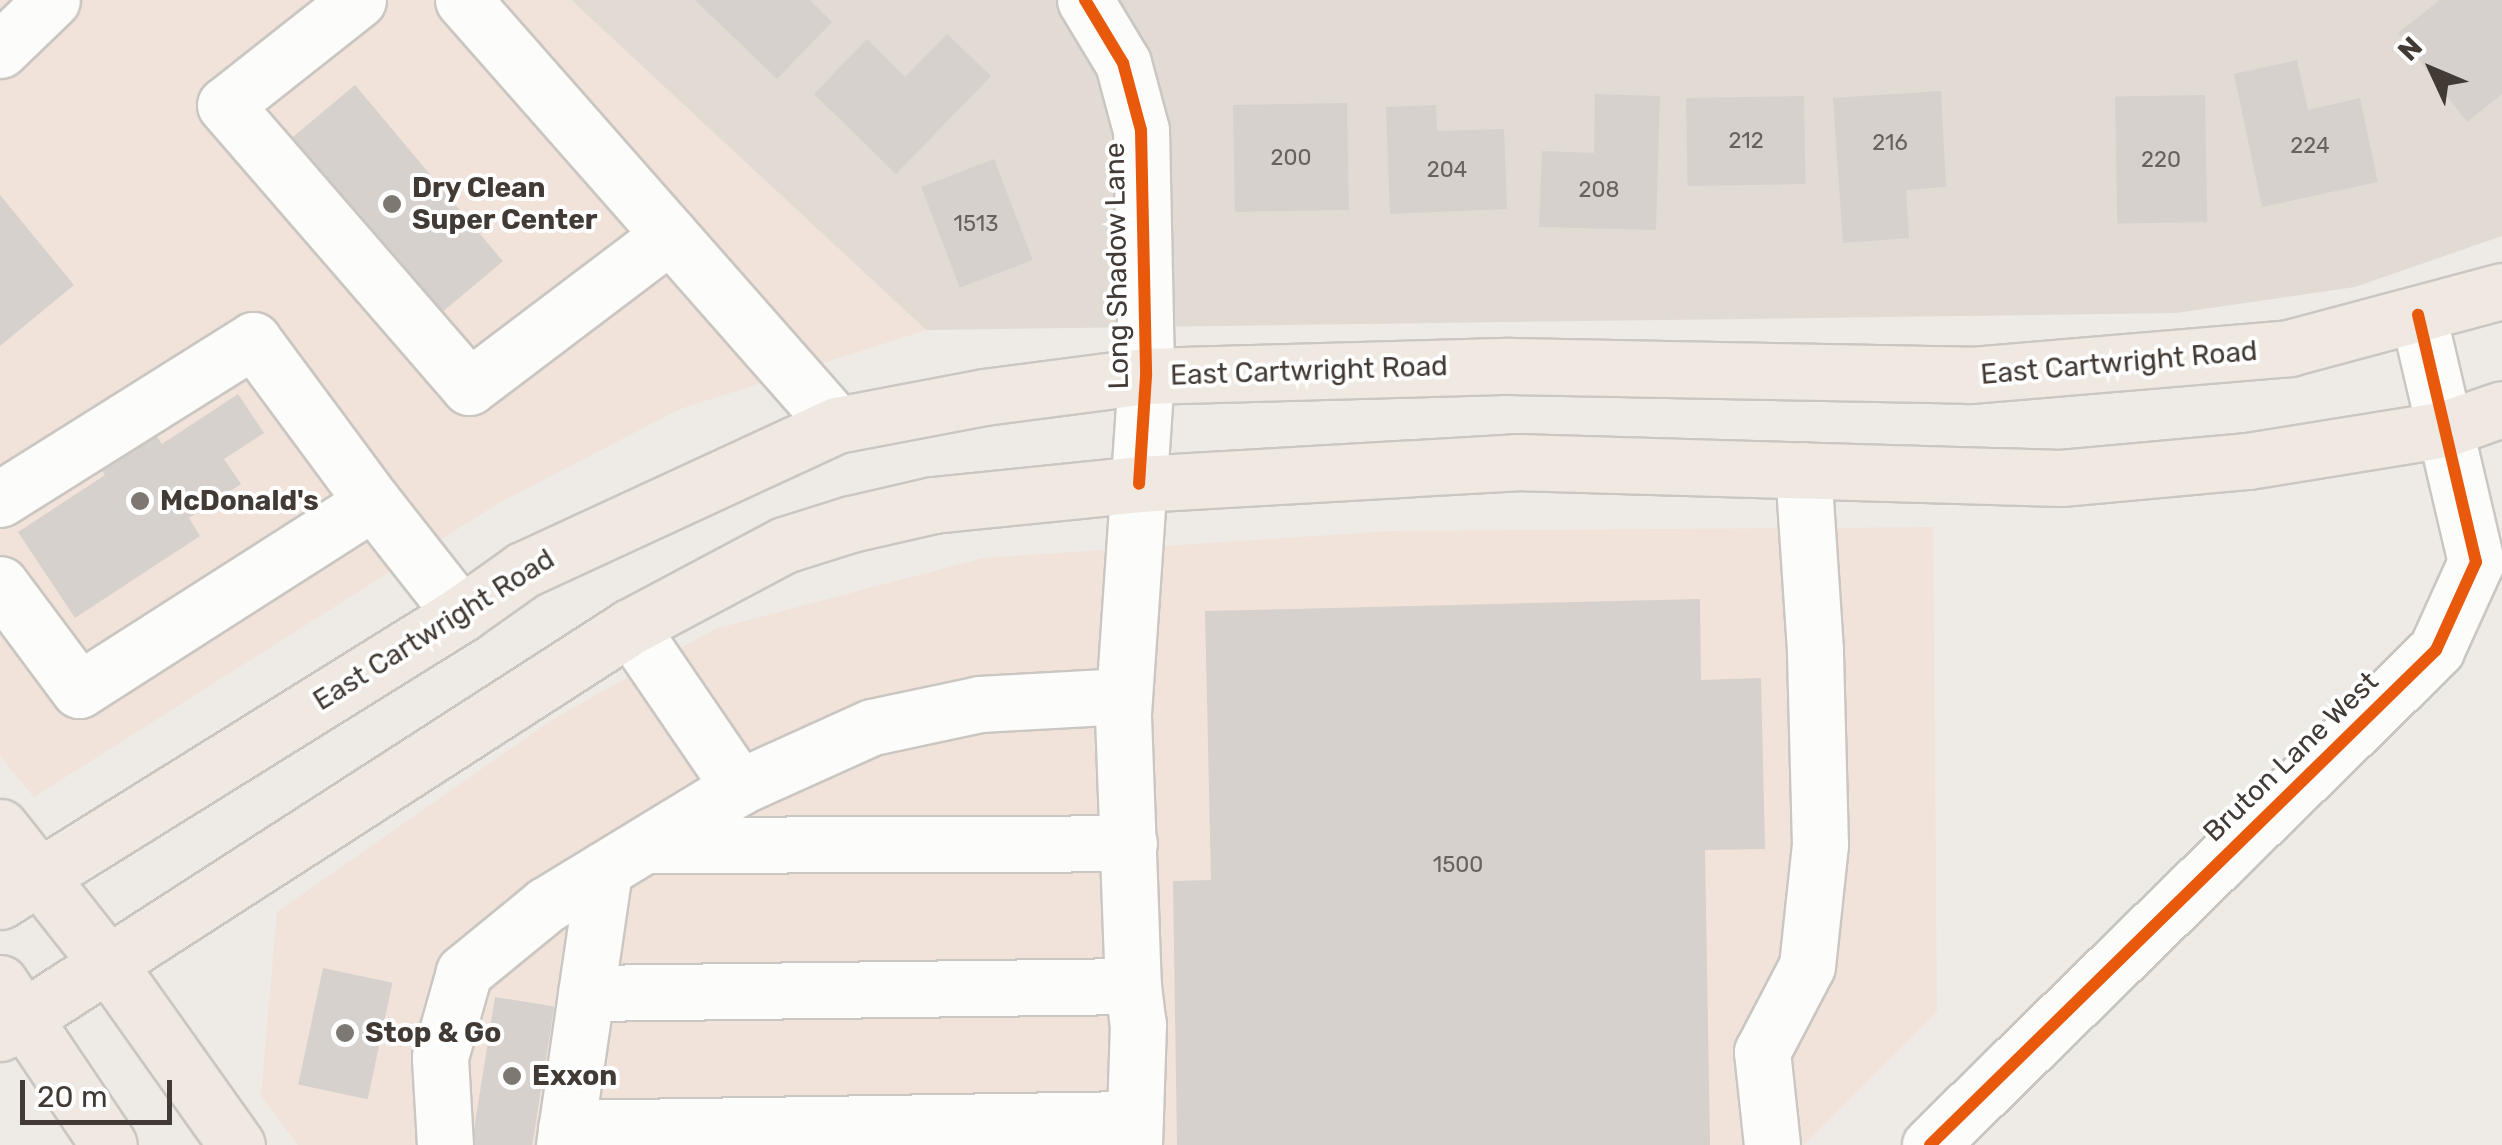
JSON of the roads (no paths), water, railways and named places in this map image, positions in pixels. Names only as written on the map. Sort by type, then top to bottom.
[{"type":"main road","name":"East Cartwright Road","points":[[20,887],[461,614],[523,570],[837,425],[984,397],[1146,376],[1510,366],[1970,376],[2289,348],[2502,291]]},
{"type":"main road","points":[[109,1145],[9,1010],[106,962],[630,627],[784,545],[851,524],[933,505],[1140,484],[1516,462],[2061,478],[2248,461],[2445,430],[2502,409]]},
{"type":"main road","points":[[0,826],[20,887],[106,962],[236,1145]]},
{"type":"street","points":[[0,50],[52,0]]},
{"type":"street","points":[[358,0],[225,105],[469,386],[670,234]]},
{"type":"street","points":[[462,0],[837,425]]},
{"type":"street","name":"Long Shadow Lane","points":[[1085,0],[1124,64],[1140,130],[1146,376],[1124,696],[1133,986],[1138,1024],[1134,1132]]},
{"type":"street","name":"Bruton Lane West","points":[[1930,1145],[2436,650],[2476,562],[2418,315]]},
{"type":"street","points":[[0,499],[253,340],[461,614]]},
{"type":"street","points":[[1772,1145],[1762,1052],[1807,966],[1820,845],[1815,650],[1803,470]]},
{"type":"street","points":[[0,584],[79,690],[373,502]]},
{"type":"street","points":[[630,627],[739,787]]},
{"type":"street","points":[[445,1145],[440,1057],[464,972],[546,905],[739,787],[872,727],[980,704],[1124,696]]},
{"type":"street","points":[[624,858],[1129,843]]},
{"type":"street","points":[[624,858],[586,993],[565,1137],[1134,1132]]},
{"type":"street","points":[[586,993],[1133,986]]},
{"type":"place","name":"Dry Clean Super Center","points":[[392,204]]},
{"type":"place","name":"McDonald's","points":[[140,501]]},
{"type":"place","name":"Stop & Go","points":[[345,1033]]},
{"type":"place","name":"Exxon","points":[[512,1076]]}]
